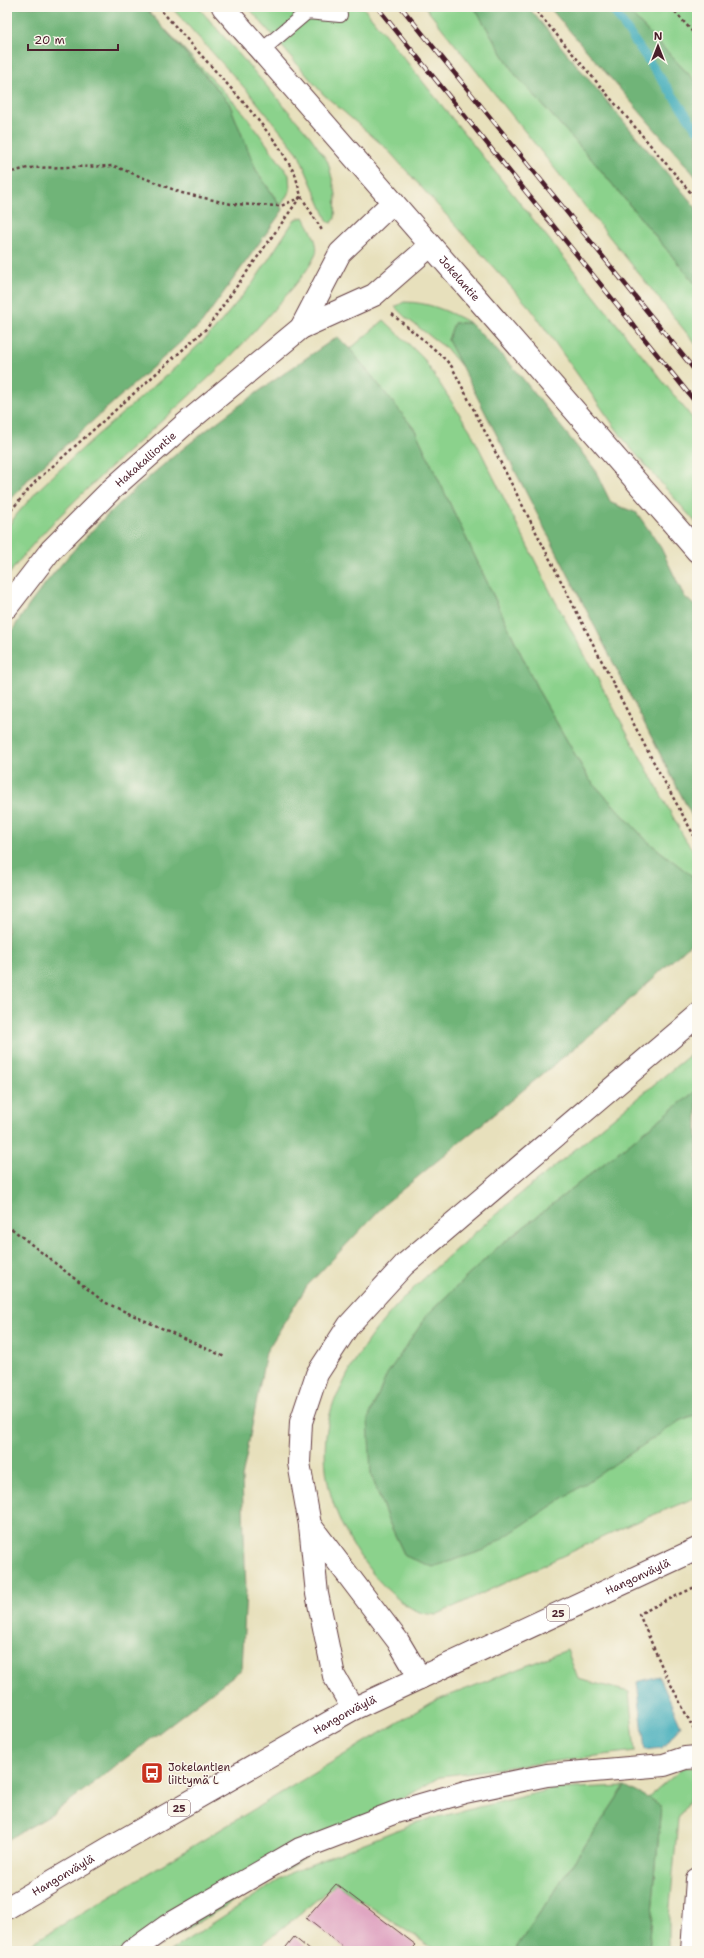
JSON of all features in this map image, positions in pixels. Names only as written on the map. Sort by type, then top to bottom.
[{"type":"main road","name":"Jokelantie","points":[[223,7],[697,551]]},
{"type":"main road","name":"Hakakalliontie","points":[[300,328],[340,253],[393,202]]},
{"type":"main road","name":"Hakakalliontie","points":[[7,607],[51,550],[112,489],[185,424],[300,328],[374,295],[430,246]]},
{"type":"main road","points":[[352,1709],[334,1676],[317,1594],[310,1525],[299,1463],[301,1422],[317,1374],[349,1325],[404,1265],[697,1016]]},
{"type":"main road","points":[[310,1525],[393,1635],[420,1678]]},
{"type":"main road","name":"Hangonväylä","points":[[7,1908],[352,1709],[697,1549]]},
{"type":"main road","points":[[132,1951],[167,1926],[300,1849],[396,1812],[465,1792],[547,1775],[664,1766],[685,1758],[697,1757]]},
{"type":"main road","points":[[692,1951],[697,1879]]},
{"type":"lane","points":[[261,51],[307,12],[340,14]]},
{"type":"path","points":[[158,7],[245,104],[278,145],[295,174],[301,196],[325,235],[340,253]]},
{"type":"path","points":[[533,7],[697,200]]},
{"type":"path","points":[[671,7],[697,37]]},
{"type":"path","points":[[7,173],[28,168],[114,166],[182,193],[231,204],[281,206],[301,196]]},
{"type":"path","points":[[7,515],[35,482],[207,328],[301,196]]},
{"type":"path","points":[[374,295],[387,310],[416,336],[439,352],[452,367],[646,748],[697,841]]},
{"type":"path","points":[[7,1225],[104,1302],[225,1357]]},
{"type":"path","points":[[697,1586],[639,1614],[663,1669],[697,1736]]},
{"type":"green space","points":[[7,7],[145,7],[229,103],[256,170],[283,210],[201,324],[31,476],[7,504]]},
{"type":"green space","points":[[171,7],[198,7],[310,136],[328,162],[336,194],[335,218],[332,223],[328,222],[298,153],[251,95]]},
{"type":"green space","points":[[248,7],[363,7],[697,424],[697,524],[627,444],[531,309],[386,148],[323,94]]},
{"type":"green space","points":[[425,7],[474,7],[514,73],[593,161],[697,286],[697,346]]},
{"type":"green space","points":[[474,7],[528,7],[697,209],[697,286],[593,161],[514,73]]},
{"type":"green space","points":[[549,7],[628,7],[632,15],[697,83],[697,178]]},
{"type":"green space","points":[[628,7],[697,7],[697,83],[632,15]]},
{"type":"green space","points":[[166,30],[244,113],[289,175],[290,190],[281,206],[256,170],[229,103]]},
{"type":"green space","points":[[304,217],[314,236],[317,247],[315,256],[306,272],[229,358],[64,511],[40,536],[7,577],[7,528],[17,514],[39,489],[94,438],[177,366],[214,330],[253,283],[295,219]]},
{"type":"green space","points":[[404,302],[430,305],[470,323],[454,323],[448,340],[462,367],[447,349],[405,317],[395,307]]},
{"type":"green space","points":[[384,320],[423,358],[470,430],[552,595],[685,839],[697,856],[697,880],[647,841],[589,779],[538,690],[415,430],[350,349]]},
{"type":"green space","points":[[454,323],[470,323],[515,369],[594,468],[611,503],[637,513],[661,548],[684,596],[697,608],[697,826],[448,340]]},
{"type":"green space","points":[[337,337],[350,349],[415,430],[538,690],[589,779],[647,841],[697,880],[697,938],[601,1026],[386,1203],[307,1286],[266,1352],[242,1478],[246,1590],[242,1669],[53,1814],[7,1840],[7,639],[38,593],[73,550],[113,510],[200,435]]},
{"type":"green space","points":[[697,1049],[697,1090],[497,1248],[428,1314],[371,1474],[388,1520],[405,1556],[681,1420],[697,1414],[697,1497],[631,1524],[436,1615],[417,1611],[396,1597],[375,1577],[351,1542],[338,1516],[329,1486],[325,1455],[328,1423],[335,1399],[352,1366],[376,1330],[419,1283],[509,1204]]},
{"type":"green space","points":[[697,1090],[697,1414],[681,1420],[485,1550],[433,1567],[405,1556],[388,1520],[371,1474],[368,1419],[387,1374],[428,1314],[497,1248]]},
{"type":"green space","points":[[567,1650],[578,1679],[629,1692],[635,1751],[441,1776],[151,1951],[19,1951],[430,1703]]},
{"type":"green space","points":[[684,1767],[695,1768],[697,1785],[678,1819],[669,1918],[669,1951],[649,1951],[661,1805],[648,1798]]},
{"type":"green space","points":[[625,1786],[514,1951],[437,1951],[336,1884],[254,1951],[170,1951],[290,1873],[414,1823],[553,1789]]},
{"type":"green space","points":[[625,1786],[661,1805],[649,1951],[514,1951]]},
{"type":"water","points":[[659,1676],[681,1726],[662,1748],[645,1750],[637,1682]]},
{"type":"building","points":[[336,1884],[416,1945],[410,1951],[348,1951],[306,1918]]},
{"type":"building","points":[[294,1937],[311,1951],[283,1951]]},
{"type":"waterway","points":[[611,7],[697,130]]},
{"type":"railway","points":[[377,7],[697,404]]},
{"type":"railway","points":[[401,7],[697,373]]},
{"type":"place","name":"Jokelantien liittymä L","points":[[152,1773]]}]
